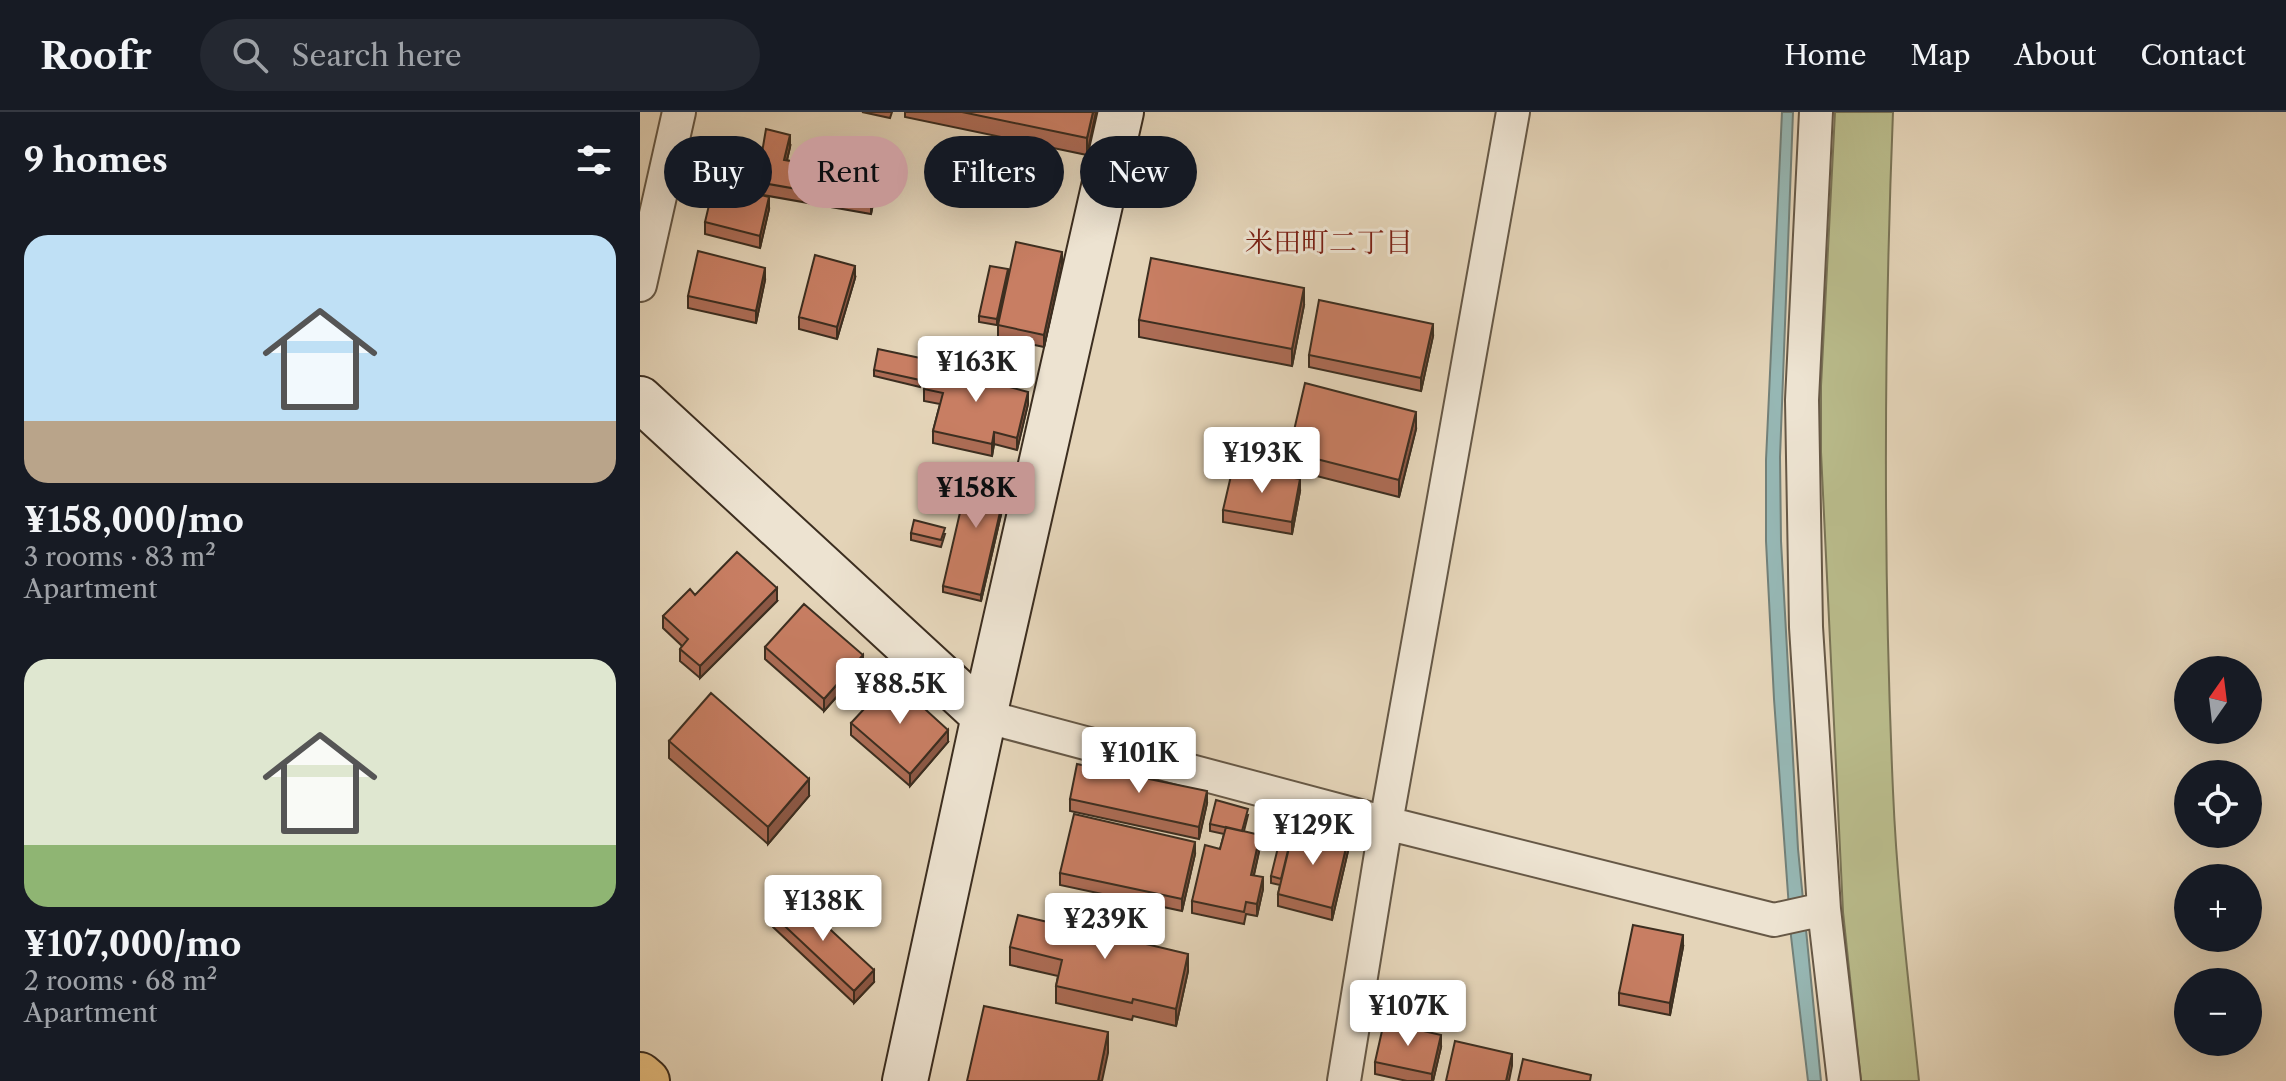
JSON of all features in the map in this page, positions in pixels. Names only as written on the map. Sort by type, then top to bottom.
[{"type":"highway","points":[[640,1075],[647,1081]]},
{"type":"street","points":[[640,285],[679,112]]},
{"type":"street","points":[[905,1081],[1121,112]]},
{"type":"street","points":[[1344,1081],[1386,823],[1513,112]]},
{"type":"street","points":[[1816,112],[1802,400],[1806,627],[1824,909],[1844,1081]]},
{"type":"street","points":[[640,399],[984,716],[1386,823],[1774,920],[1824,909]]},
{"type":"green space","points":[[1835,112],[1893,112],[1886,452],[1890,706],[1897,864],[1919,1081],[1861,1081],[1843,912],[1821,452],[1821,386]]},
{"type":"water","points":[[1782,112],[1793,112],[1780,457],[1781,541],[1798,849],[1821,1081],[1808,1081],[1791,936],[1766,541],[1766,460]]},
{"type":"building","points":[[962,112],[1093,112],[1087,136]]},
{"type":"building","points":[[766,129],[790,135],[784,160],[788,161],[788,187],[772,185],[772,136],[765,136]]},
{"type":"building","points":[[708,208],[766,208],[760,236],[705,222]]},
{"type":"building","points":[[1016,242],[1062,252],[1044,335],[998,325]]},
{"type":"building","points":[[698,251],[765,268],[756,311],[688,296]]},
{"type":"building","points":[[815,255],[855,266],[837,327],[799,317]]},
{"type":"building","points":[[1151,258],[1304,288],[1292,349],[1139,320]]},
{"type":"building","points":[[990,266],[1008,269],[997,319],[979,316]]},
{"type":"building","points":[[1319,300],[1433,324],[1421,378],[1309,355]]},
{"type":"building","points":[[878,349],[925,359],[920,380],[874,370]]},
{"type":"building","points":[[974,364],[1001,371],[998,384],[1028,392],[1017,438],[994,432],[992,444],[933,431],[943,393],[924,389],[927,371],[939,374],[940,365],[972,373]]},
{"type":"building","points":[[1305,383],[1416,412],[1399,480],[1289,452]]},
{"type":"building","points":[[971,465],[1009,473],[981,595],[943,586]]},
{"type":"building","points":[[1233,467],[1300,479],[1292,522],[1223,510]]},
{"type":"building","points":[[914,520],[945,528],[941,540],[911,533]]},
{"type":"building","points":[[737,552],[777,588],[700,666],[680,649],[688,639],[663,616],[690,589],[695,595]]},
{"type":"building","points":[[804,604],[863,655],[824,699],[765,647]]},
{"type":"building","points":[[892,679],[948,730],[910,774],[851,723]]},
{"type":"building","points":[[711,693],[809,779],[768,827],[669,741]]},
{"type":"building","points":[[1077,764],[1207,791],[1199,827],[1070,799]]},
{"type":"building","points":[[1216,800],[1248,809],[1242,831],[1210,824]]},
{"type":"building","points":[[1074,814],[1195,842],[1182,899],[1060,873]]},
{"type":"building","points":[[1226,827],[1260,835],[1251,875],[1263,877],[1257,904],[1246,902],[1244,912],[1192,901],[1205,845],[1220,849]]},
{"type":"building","points":[[1294,827],[1348,839],[1332,908],[1278,894]]},
{"type":"building","points":[[1282,831],[1292,834],[1281,879],[1271,876]]},
{"type":"building","points":[[792,894],[874,970],[854,991],[773,915]]},
{"type":"building","points":[[1018,915],[1069,927],[1071,919],[1148,937],[1146,944],[1188,954],[1176,1009],[1056,986],[1062,960],[1010,947]]},
{"type":"building","points":[[1633,925],[1683,935],[1670,1003],[1619,993]]},
{"type":"building","points":[[984,1006],[1108,1032],[1098,1081],[967,1081]]},
{"type":"building","points":[[1384,1022],[1441,1035],[1432,1074],[1375,1062]]},
{"type":"building","points":[[1455,1041],[1512,1054],[1506,1081],[1446,1081]]},
{"type":"building","points":[[1523,1059],[1591,1075],[1590,1081],[1518,1081]]},
{"type":"district","name":"米田町二丁目","points":[[1329,242]]}]
